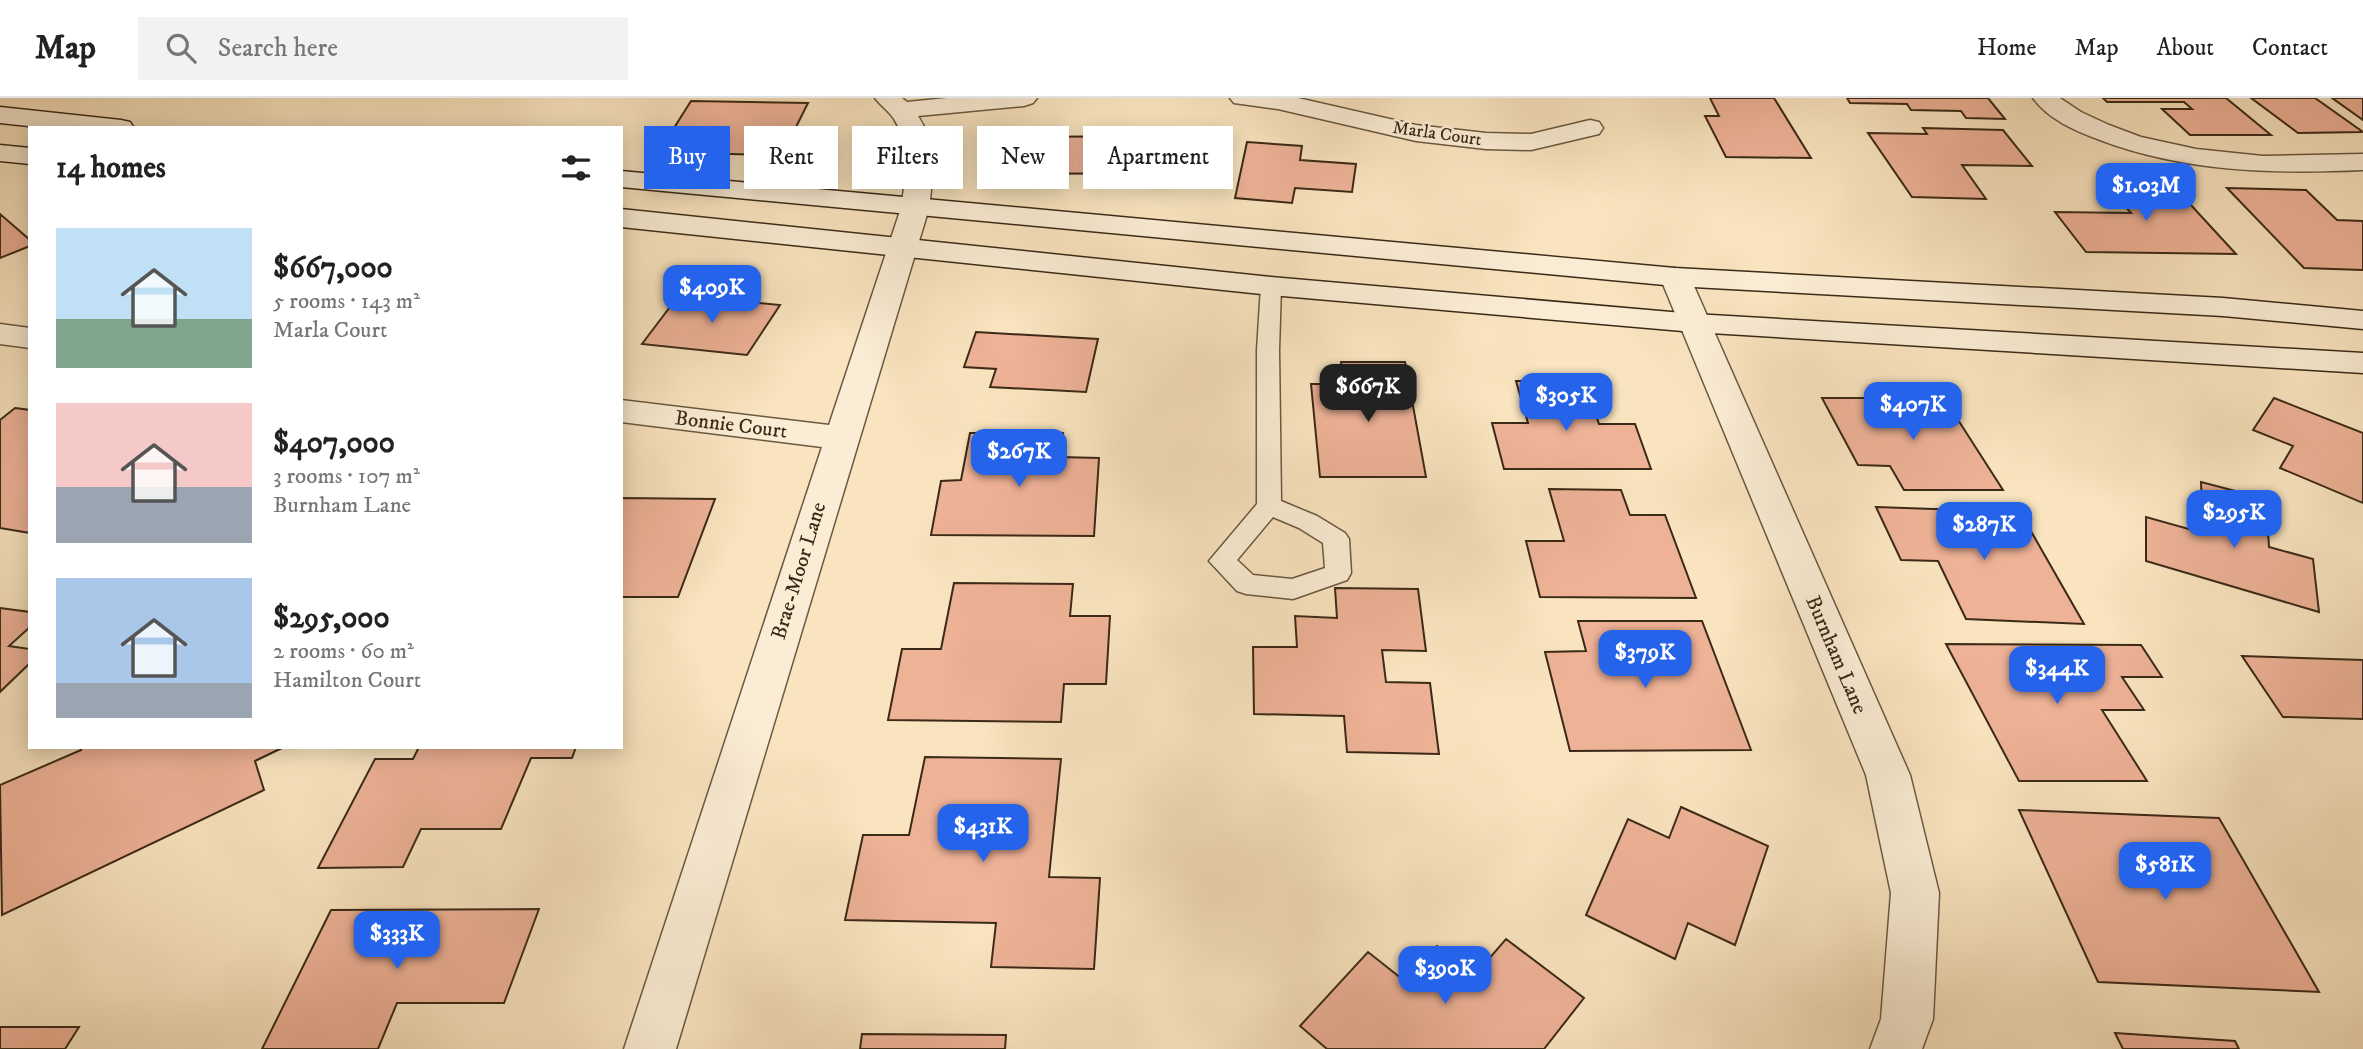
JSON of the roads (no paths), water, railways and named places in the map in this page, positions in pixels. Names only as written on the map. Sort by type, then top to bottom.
[{"type":"main road","points":[[895,104],[1024,98]]},
{"type":"main road","name":"Marla Court","points":[[1243,98],[1278,101],[1416,133],[1486,141],[1531,142],[1590,128]]},
{"type":"main road","points":[[2046,98],[2075,120],[2133,145],[2218,162],[2363,162]]},
{"type":"main road","name":"Brae-Moor Lane","points":[[650,1049],[915,208],[921,171],[916,136],[895,104]]},
{"type":"main road","points":[[0,116],[101,126]]},
{"type":"main road","points":[[0,153],[28,156]]},
{"type":"main road","points":[[623,179],[1675,277],[2223,307],[2363,320]]},
{"type":"main road","points":[[623,218],[1271,286],[1694,323],[2363,363]]},
{"type":"main road","name":"Burnham Lane","points":[[1675,277],[1888,775],[1915,893],[1907,1019],[1896,1049]]},
{"type":"main road","points":[[0,334],[28,338]]},
{"type":"main road","name":"Bonnie Court","points":[[623,411],[841,438]]},
{"type":"lane","points":[[1269,506],[1308,522],[1336,539],[1338,573],[1293,589],[1246,584],[1222,561],[1269,506],[1268,351],[1271,286]]}]
